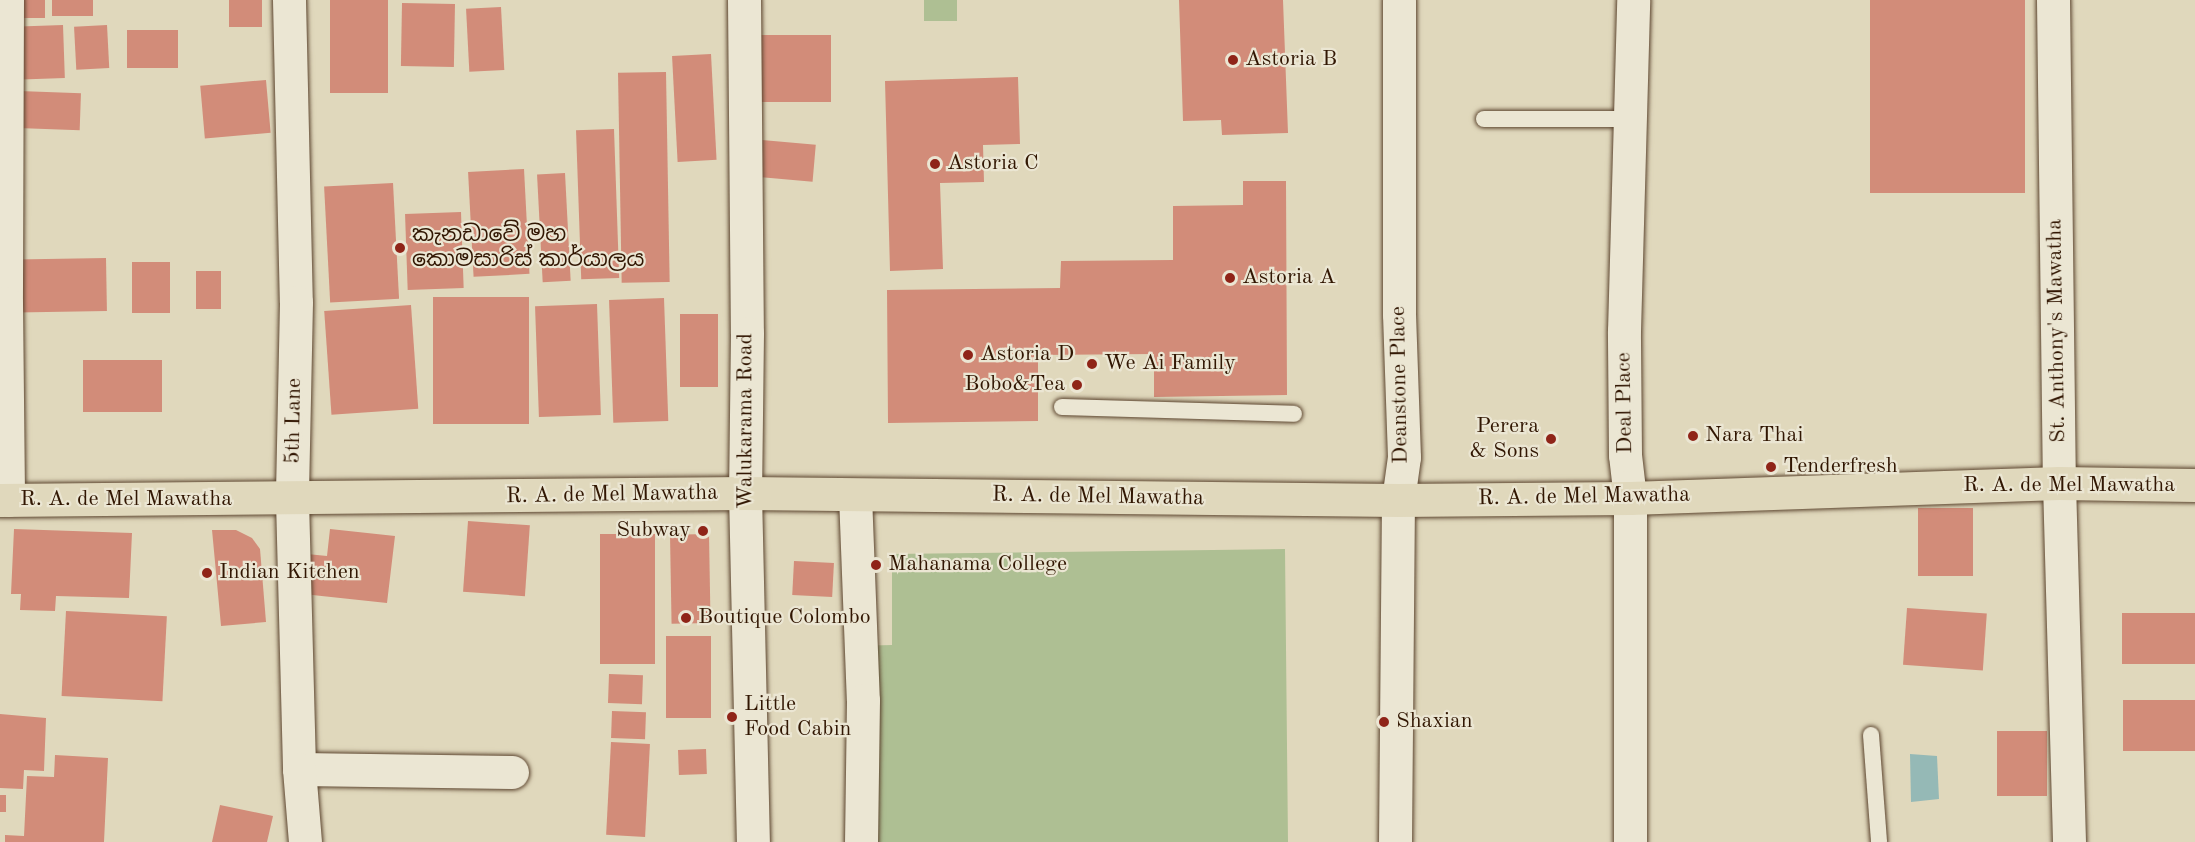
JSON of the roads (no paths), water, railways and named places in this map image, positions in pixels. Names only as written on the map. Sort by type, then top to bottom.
[{"type":"highway","name":"R. A. de Mel Mawatha","points":[[4,500],[292,500],[745,493],[1398,500],[1630,498],[2059,483],[2195,485]]},
{"type":"street","points":[[4,500],[7,0]]},
{"type":"street","name":"5th Lane","points":[[289,0],[296,302],[292,500],[299,770],[305,842]]},
{"type":"street","name":"Walukarama Road","points":[[744,0],[747,322],[745,493],[753,842]]},
{"type":"street","name":"Deanstone Place","points":[[1395,842],[1398,500],[1404,457],[1399,314],[1400,0]]},
{"type":"street","name":"Deal Place","points":[[1630,842],[1630,498],[1625,455],[1624,331],[1633,0]]},
{"type":"street","name":"St. Anthony's Mawatha","points":[[2053,0],[2059,483],[2069,842]]},
{"type":"street","points":[[855,495],[863,700],[861,842]]},
{"type":"street","points":[[299,770],[512,772]]},
{"type":"lane","points":[[1484,119],[1630,119]]},
{"type":"lane","points":[[1062,407],[1294,414]]},
{"type":"lane","points":[[1871,735],[1879,842]]},
{"type":"water","points":[[1910,754],[1937,756],[1939,799],[1911,802]]},
{"type":"place","name":"Astoria B","points":[[1233,60]]},
{"type":"place","name":"Astoria C","points":[[935,164]]},
{"type":"place","name":"කැනඩාවේ මහ කොමසාරිස් කාර්යාලය","points":[[400,248]]},
{"type":"place","name":"Astoria A","points":[[1230,278]]},
{"type":"place","name":"Astoria D","points":[[968,355]]},
{"type":"place","name":"We Ai Family","points":[[1092,364]]},
{"type":"place","name":"Bobo&Tea","points":[[1077,385]]},
{"type":"place","name":"Nara Thai","points":[[1693,436]]},
{"type":"place","name":"Perera & Sons","points":[[1551,439]]},
{"type":"place","name":"Tenderfresh","points":[[1771,467]]},
{"type":"place","name":"Subway","points":[[703,531]]},
{"type":"place","name":"Mahanama College","points":[[876,565]]},
{"type":"place","name":"Indian Kitchen","points":[[207,573]]},
{"type":"place","name":"Boutique Colombo","points":[[686,618]]},
{"type":"place","name":"Little Food Cabin","points":[[732,717]]},
{"type":"place","name":"Shaxian","points":[[1384,722]]}]
